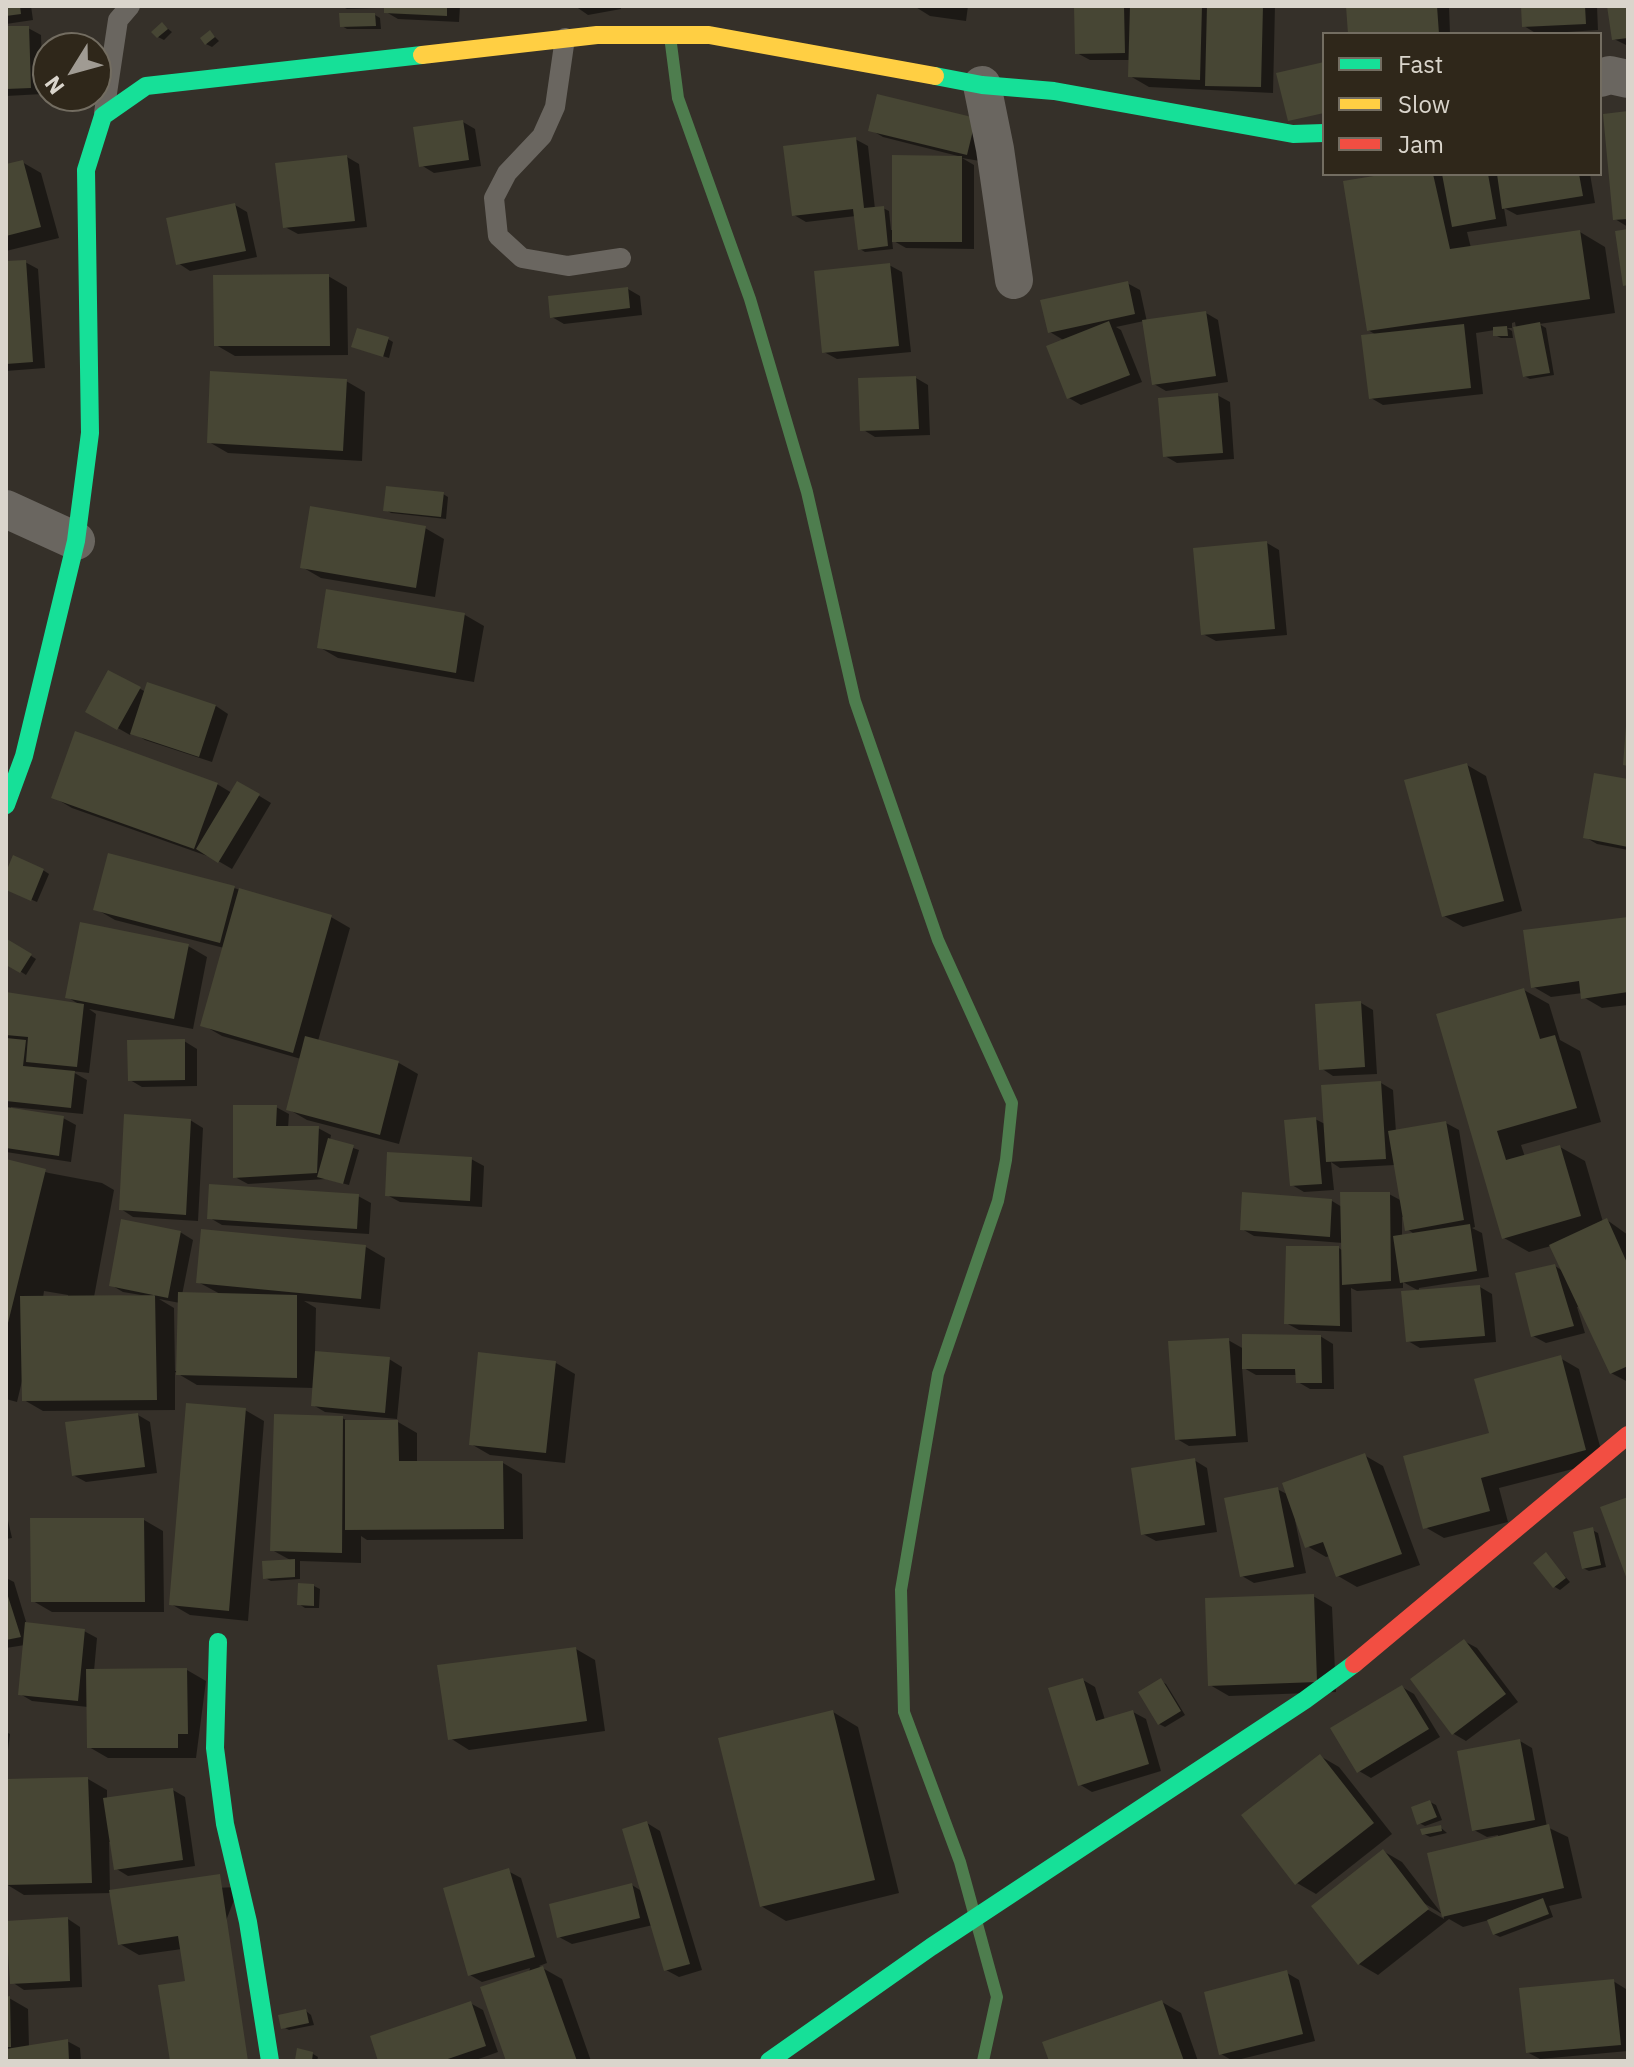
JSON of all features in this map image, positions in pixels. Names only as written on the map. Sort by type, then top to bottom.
[{"type":"street","points":[[6,805],[24,756],[76,541],[90,433],[86,170],[103,116],[146,86],[597,35],[709,35],[982,85],[1054,91],[1293,134],[1322,133]]},
{"type":"street","points":[[1602,77],[1610,75],[1628,79]]},
{"type":"street","points":[[982,85],[995,149],[1014,280]]},
{"type":"street","points":[[6,509],[76,541]]},
{"type":"street","points":[[769,2061],[931,1947],[1305,1700],[1363,1657],[1628,1435]]},
{"type":"street","points":[[218,1642],[215,1748],[225,1824],[248,1922],[270,2061]]},
{"type":"lane","points":[[103,116],[118,20],[130,6]]},
{"type":"lane","points":[[565,38],[555,107],[542,136],[507,173],[494,198],[498,236],[522,258],[568,266],[621,258]]},
{"type":"building","points":[[6,6],[20,6],[21,14],[6,16]]},
{"type":"building","points":[[384,6],[447,6],[447,16],[384,13]]},
{"type":"building","points":[[1074,6],[1124,6],[1125,53],[1075,54]]},
{"type":"building","points":[[1130,6],[1202,6],[1200,80],[1128,77]]},
{"type":"building","points":[[1207,6],[1263,6],[1261,87],[1205,86]]},
{"type":"building","points":[[1346,6],[1437,6],[1439,32],[1348,32]]},
{"type":"building","points":[[1521,6],[1585,6],[1586,24],[1522,27]]},
{"type":"building","points":[[1607,6],[1628,6],[1628,38],[1612,40]]},
{"type":"building","points":[[339,13],[375,13],[376,26],[340,27]]},
{"type":"building","points":[[162,22],[168,29],[157,38],[151,32]]},
{"type":"building","points":[[6,26],[29,26],[31,88],[6,89]]},
{"type":"building","points":[[210,30],[215,37],[205,45],[200,38]]},
{"type":"building","points":[[1322,62],[1322,113],[1288,121],[1276,73]]},
{"type":"building","points":[[877,94],[976,118],[967,155],[868,131]]},
{"type":"building","points":[[1628,111],[1628,219],[1613,220],[1603,114]]},
{"type":"building","points":[[463,120],[469,160],[419,167],[413,127]]},
{"type":"building","points":[[856,137],[864,208],[884,206],[888,246],[858,250],[853,209],[792,216],[783,146]]},
{"type":"building","points":[[347,155],[355,221],[283,228],[275,163]]},
{"type":"building","points":[[892,155],[962,156],[962,242],[892,242]]},
{"type":"building","points":[[23,160],[41,227],[6,236],[6,164]]},
{"type":"building","points":[[1374,176],[1433,176],[1450,249],[1580,230],[1590,299],[1367,331],[1343,181]]},
{"type":"building","points":[[1442,176],[1488,176],[1496,219],[1452,227]]},
{"type":"building","points":[[1497,176],[1579,176],[1583,196],[1502,209]]},
{"type":"building","points":[[235,203],[246,251],[176,265],[166,218]]},
{"type":"building","points":[[1628,229],[1628,285],[1623,286],[1615,231]]},
{"type":"building","points":[[26,260],[33,362],[6,364],[6,261]]},
{"type":"building","points":[[890,263],[899,346],[822,353],[814,271]]},
{"type":"building","points":[[329,274],[330,346],[214,346],[213,275]]},
{"type":"building","points":[[1128,281],[1135,314],[1048,333],[1040,300]]},
{"type":"building","points":[[628,287],[630,308],[550,318],[548,296]]},
{"type":"building","points":[[1206,311],[1216,376],[1152,385],[1142,320]]},
{"type":"building","points":[[1109,321],[1130,375],[1067,399],[1046,346]]},
{"type":"building","points":[[1540,322],[1550,373],[1523,377],[1513,327]]},
{"type":"building","points":[[1464,324],[1471,388],[1369,399],[1361,335]]},
{"type":"building","points":[[1507,326],[1508,336],[1493,336],[1493,327]]},
{"type":"building","points":[[357,328],[389,337],[383,357],[351,347]]},
{"type":"building","points":[[210,371],[347,379],[343,451],[207,443]]},
{"type":"building","points":[[916,376],[919,429],[860,431],[858,378]]},
{"type":"building","points":[[1218,393],[1223,453],[1163,457],[1158,398]]},
{"type":"building","points":[[386,486],[444,492],[441,517],[383,511]]},
{"type":"building","points":[[310,506],[426,526],[416,588],[300,568]]},
{"type":"building","points":[[1267,541],[1275,629],[1201,635],[1193,548]]},
{"type":"building","points":[[326,589],[465,613],[456,673],[317,648]]},
{"type":"building","points":[[108,670],[141,687],[117,730],[85,712]]},
{"type":"building","points":[[147,682],[216,705],[199,757],[130,734]]},
{"type":"building","points":[[1628,726],[1628,766],[1623,765]]},
{"type":"building","points":[[75,731],[218,783],[194,849],[51,798]]},
{"type":"building","points":[[1467,763],[1504,901],[1442,917],[1404,780]]},
{"type":"building","points":[[1594,773],[1628,779],[1628,847],[1583,838]]},
{"type":"building","points":[[237,781],[260,794],[218,863],[196,849]]},
{"type":"building","points":[[108,853],[235,886],[220,943],[93,910]]},
{"type":"building","points":[[13,855],[44,869],[31,901],[6,890],[6,872]]},
{"type":"building","points":[[239,888],[332,915],[293,1053],[200,1026]]},
{"type":"building","points":[[1628,917],[1628,992],[1581,999],[1579,981],[1531,988],[1523,930]]},
{"type":"building","points":[[80,922],[189,944],[174,1019],[65,998]]},
{"type":"building","points":[[7,939],[32,954],[20,973],[6,965]]},
{"type":"building","points":[[1524,988],[1540,1039],[1555,1035],[1577,1108],[1497,1131],[1506,1160],[1560,1145],[1581,1216],[1502,1239],[1436,1014]]},
{"type":"building","points":[[6,992],[84,1004],[77,1067],[26,1062],[28,1037],[6,1035]]},
{"type":"building","points":[[1361,1001],[1365,1067],[1319,1070],[1315,1004]]},
{"type":"building","points":[[305,1036],[399,1061],[380,1135],[286,1110]]},
{"type":"building","points":[[6,1038],[26,1040],[23,1066],[75,1071],[71,1108],[6,1101]]},
{"type":"building","points":[[185,1039],[185,1080],[128,1081],[127,1040]]},
{"type":"building","points":[[1381,1081],[1386,1159],[1326,1162],[1321,1085]]},
{"type":"building","points":[[233,1105],[277,1105],[276,1126],[319,1126],[317,1173],[233,1178]]},
{"type":"building","points":[[6,1107],[64,1116],[59,1156],[6,1148]]},
{"type":"building","points":[[124,1114],[191,1119],[186,1215],[119,1210]]},
{"type":"building","points":[[1316,1117],[1322,1184],[1290,1186],[1284,1120]]},
{"type":"building","points":[[1446,1121],[1464,1220],[1405,1231],[1388,1131]]},
{"type":"building","points":[[328,1138],[354,1145],[343,1184],[317,1177]]},
{"type":"building","points":[[387,1152],[472,1157],[470,1201],[385,1196]]},
{"type":"building","points":[[6,1159],[46,1169],[7,1327],[6,1327]]},
{"type":"building","points":[[209,1184],[359,1194],[357,1229],[207,1219]]},
{"type":"building","points":[[1242,1192],[1332,1199],[1330,1237],[1240,1230]]},
{"type":"building","points":[[1340,1192],[1390,1192],[1391,1281],[1342,1285]]},
{"type":"building","points":[[1607,1218],[1628,1265],[1628,1366],[1610,1374],[1549,1245]]},
{"type":"building","points":[[121,1219],[181,1231],[168,1298],[109,1286]]},
{"type":"building","points":[[1470,1224],[1477,1271],[1400,1283],[1393,1236]]},
{"type":"building","points":[[201,1229],[366,1245],[361,1299],[196,1283]]},
{"type":"building","points":[[1286,1246],[1339,1246],[1340,1326],[1284,1324]]},
{"type":"building","points":[[1555,1264],[1574,1326],[1531,1337],[1515,1273]]},
{"type":"building","points":[[1480,1285],[1485,1336],[1406,1342],[1401,1291]]},
{"type":"building","points":[[178,1292],[297,1295],[297,1378],[176,1375]]},
{"type":"building","points":[[155,1295],[157,1400],[22,1401],[20,1296]]},
{"type":"building","points":[[1242,1334],[1321,1335],[1322,1383],[1296,1383],[1295,1369],[1242,1369]]},
{"type":"building","points":[[1229,1338],[1236,1436],[1175,1440],[1168,1341]]},
{"type":"building","points":[[315,1351],[390,1357],[385,1413],[311,1406]]},
{"type":"building","points":[[478,1352],[556,1361],[546,1453],[469,1445]]},
{"type":"building","points":[[1561,1355],[1586,1450],[1481,1478],[1490,1511],[1423,1529],[1403,1456],[1489,1433],[1474,1379]]},
{"type":"building","points":[[186,1403],[246,1408],[229,1611],[169,1605]]},
{"type":"building","points":[[138,1413],[145,1467],[72,1476],[65,1422]]},
{"type":"building","points":[[274,1414],[343,1416],[342,1553],[270,1551]]},
{"type":"building","points":[[345,1420],[398,1420],[399,1461],[503,1461],[504,1529],[345,1530]]},
{"type":"building","points":[[1365,1453],[1402,1554],[1336,1577],[1323,1542],[1305,1548],[1282,1483]]},
{"type":"building","points":[[1195,1458],[1205,1525],[1141,1535],[1131,1468]]},
{"type":"building","points":[[1278,1487],[1294,1567],[1240,1577],[1224,1498]]},
{"type":"building","points":[[1628,1497],[1628,1582],[1600,1507]]},
{"type":"building","points":[[30,1518],[144,1518],[145,1602],[31,1602]]},
{"type":"building","points":[[1593,1527],[1601,1565],[1582,1569],[1573,1532]]},
{"type":"building","points":[[1546,1552],[1566,1578],[1553,1588],[1533,1563]]},
{"type":"building","points":[[295,1559],[295,1577],[263,1579],[262,1561]]},
{"type":"building","points":[[298,1583],[314,1584],[314,1606],[297,1605]]},
{"type":"building","points":[[6,1590],[21,1637],[6,1640]]},
{"type":"building","points":[[1314,1594],[1317,1682],[1208,1686],[1205,1598]]},
{"type":"building","points":[[25,1622],[85,1629],[78,1701],[18,1695]]},
{"type":"building","points":[[1464,1639],[1506,1694],[1452,1735],[1410,1679]]},
{"type":"building","points":[[576,1647],[587,1721],[448,1740],[437,1665]]},
{"type":"building","points":[[187,1668],[188,1734],[178,1734],[178,1748],[87,1748],[86,1669]]},
{"type":"building","points":[[1083,1678],[1096,1721],[1133,1710],[1149,1764],[1078,1786],[1048,1688]]},
{"type":"building","points":[[1161,1678],[1181,1711],[1158,1725],[1138,1692]]},
{"type":"building","points":[[1402,1685],[1429,1729],[1357,1773],[1330,1728]]},
{"type":"building","points":[[833,1710],[875,1880],[760,1907],[718,1738]]},
{"type":"building","points":[[1520,1739],[1535,1820],[1472,1831],[1457,1751]]},
{"type":"building","points":[[1320,1754],[1374,1823],[1295,1885],[1241,1815]]},
{"type":"building","points":[[88,1777],[92,1883],[6,1885],[6,1779]]},
{"type":"building","points":[[173,1788],[183,1860],[114,1870],[103,1798]]},
{"type":"building","points":[[1430,1800],[1437,1817],[1417,1825],[1411,1807]]},
{"type":"building","points":[[647,1821],[690,1964],[664,1971],[622,1829]]},
{"type":"building","points":[[1549,1824],[1564,1888],[1442,1917],[1427,1853]]},
{"type":"building","points":[[1441,1825],[1442,1831],[1422,1835],[1420,1829]]},
{"type":"building","points":[[1383,1849],[1429,1909],[1358,1965],[1311,1906]]},
{"type":"building","points":[[509,1868],[535,1957],[468,1976],[443,1888]]},
{"type":"building","points":[[220,1874],[248,2061],[170,2061],[158,1985],[185,1981],[178,1936],[118,1945],[109,1890]]},
{"type":"building","points":[[632,1883],[640,1918],[557,1938],[549,1904]]},
{"type":"building","points":[[1543,1898],[1549,1914],[1493,1935],[1487,1920]]},
{"type":"building","points":[[68,1917],[70,1981],[10,1984],[6,1921]]},
{"type":"building","points":[[543,1966],[577,2061],[506,2061],[480,1987]]},
{"type":"building","points":[[1287,1970],[1303,2034],[1219,2055],[1204,1992]]},
{"type":"building","points":[[1614,1979],[1621,2045],[1526,2053],[1519,1988]]},
{"type":"building","points":[[10,1996],[11,2047],[6,2047],[6,1997]]},
{"type":"building","points":[[1162,2000],[1184,2061],[1049,2061],[1042,2042]]},
{"type":"building","points":[[471,2001],[486,2046],[442,2061],[378,2061],[370,2036]]},
{"type":"building","points":[[306,2009],[309,2023],[281,2029],[278,2015]]},
{"type":"building","points":[[68,2039],[69,2061],[6,2061],[6,2049]]},
{"type":"building","points":[[297,2048],[313,2052],[312,2061],[295,2060]]},
{"type":"waterway","points":[[671,44],[678,98],[750,299],[807,492],[855,701],[938,940],[1012,1103],[998,1201],[938,1374],[901,1590],[904,1712],[960,1862],[997,1997],[983,2061]]},
{"type":"traffic: fast","points":[[6,805],[24,756],[76,541],[90,433],[86,170],[103,116],[146,86],[422,55]]},
{"type":"traffic: fast","points":[[935,76],[982,85],[1054,91],[1293,134],[1322,133]]},
{"type":"traffic: fast","points":[[218,1642],[215,1748],[225,1824],[248,1922],[270,2061]]},
{"type":"traffic: fast","points":[[769,2061],[931,1947],[1305,1700],[1354,1664]]},
{"type":"traffic: slow","points":[[422,55],[597,35],[709,35],[935,76]]},
{"type":"traffic: jam","points":[[1354,1664],[1628,1435]]}]
